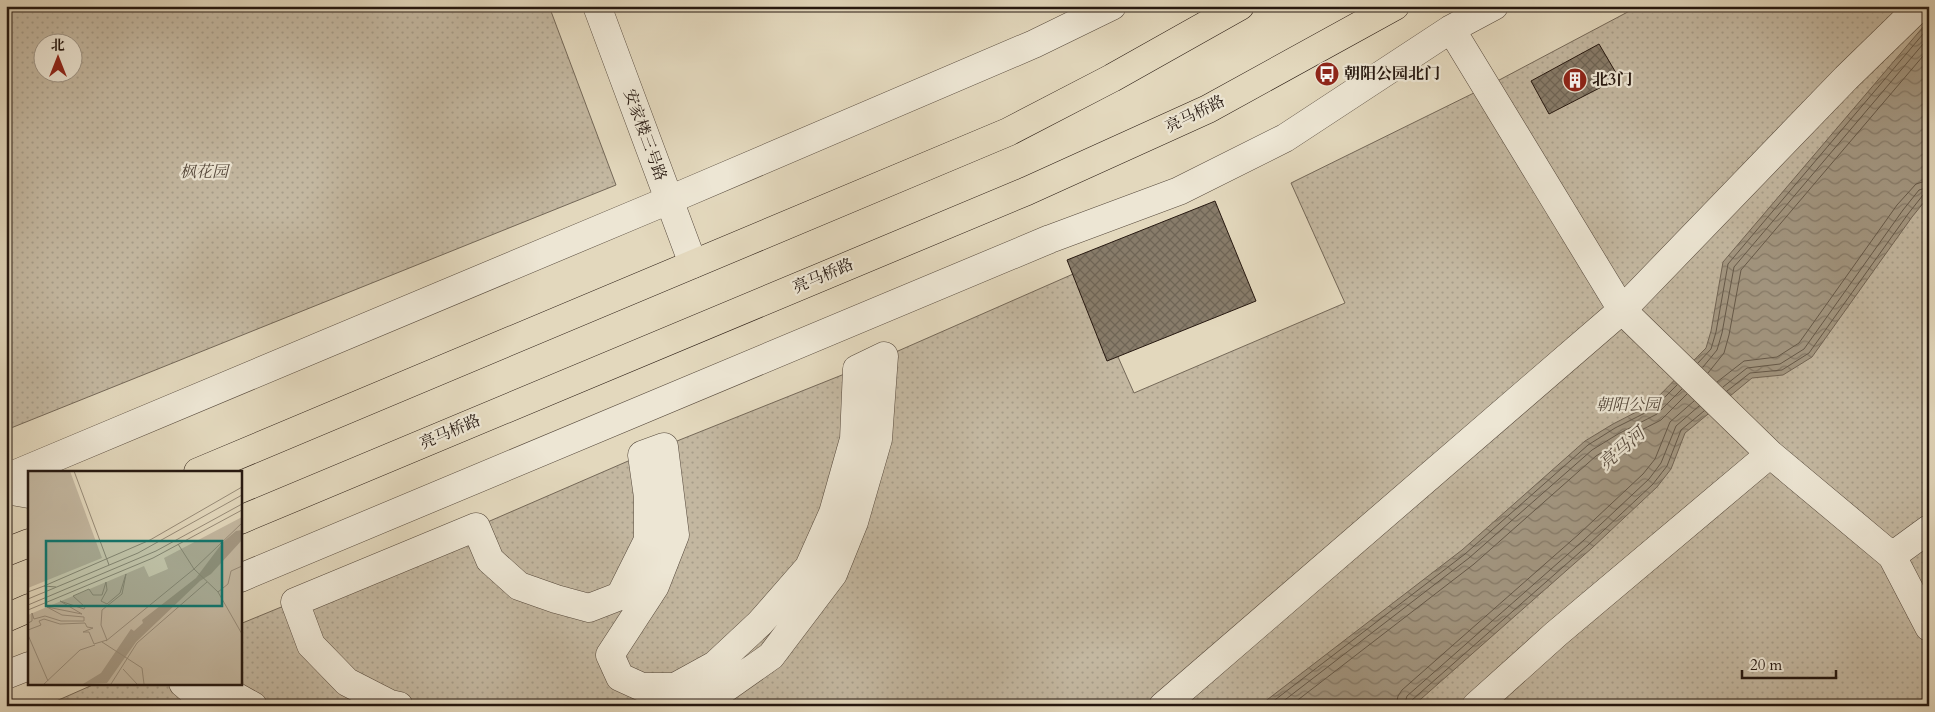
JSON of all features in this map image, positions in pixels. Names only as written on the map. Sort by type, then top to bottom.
[{"type":"main road","points":[[200,471],[1008,132],[1112,78],[1240,6]]},
{"type":"main road","name":"亮马桥路","points":[[241,520],[1036,187],[1208,109],[1395,6]]},
{"type":"main road","points":[[6,552],[28,543]]},
{"type":"main road","points":[[6,618],[28,608]]},
{"type":"street","name":"安家楼三号路","points":[[597,6],[693,264]]},
{"type":"street","points":[[6,478],[669,200],[1025,48],[1112,6]]},
{"type":"street","points":[[241,578],[1050,239],[1179,190],[1285,138],[1451,29],[1494,6]]},
{"type":"street","points":[[1163,706],[1622,310],[1846,78],[1920,6]]},
{"type":"street","points":[[1451,29],[1622,310],[1770,454],[1892,556],[1929,627]]},
{"type":"street","points":[[399,706],[390,704],[347,682],[311,645],[295,602],[476,527],[490,560],[519,586],[589,608],[620,596],[648,540],[648,497],[642,455],[664,447],[675,535],[655,586],[610,655],[620,677],[642,686],[675,686],[715,665],[760,623],[809,567],[833,513],[854,438],[857,369],[884,356],[878,438],[854,522],[833,574],[771,656],[707,701],[693,706]]},
{"type":"street","points":[[1476,706],[1556,634],[1770,454]]},
{"type":"street","points":[[6,490],[28,494]]},
{"type":"street","points":[[1892,556],[1929,529]]},
{"type":"street","points":[[6,675],[28,666]]},
{"type":"street","points":[[184,684],[210,706]]},
{"type":"street","points":[[223,684],[236,696],[254,706]]},
{"type":"green space","name":"枫花园","points":[[6,6],[549,6],[616,185],[6,430]]},
{"type":"green space","name":"朝阳公园","points":[[1639,6],[1929,6],[1929,706],[45,706],[95,684],[241,684],[241,624],[476,527],[642,455],[857,369],[1080,271],[1134,393],[1345,303],[1291,183],[1486,87]]},
{"type":"water","name":"亮马河","points":[[1929,20],[1929,196],[1812,357],[1783,375],[1752,378],[1685,433],[1671,469],[1657,487],[1592,548],[1413,706],[1259,706],[1462,550],[1585,441],[1650,405],[1706,348],[1711,331],[1723,262]]},
{"type":"building","name":"北3门","points":[[1599,44],[1619,78],[1549,114],[1531,81]]},
{"type":"building","points":[[1215,201],[1256,301],[1107,361],[1067,260]]},
{"type":"place","name":"朝阳公园北门","points":[[1327,74]]},
{"type":"place","name":"北3门","points":[[1575,80]]}]
